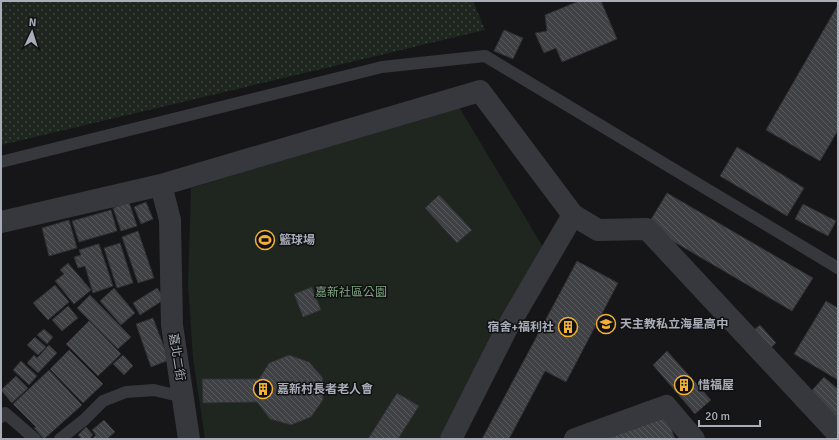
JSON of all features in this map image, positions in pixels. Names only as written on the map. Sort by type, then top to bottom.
[{"type":"street","points":[[1,222],[161,185],[480,91],[573,215],[598,230],[647,229],[838,434]]},
{"type":"street","name":"嘉北二街","points":[[161,185],[170,220],[172,325],[189,439]]},
{"type":"street","points":[[451,439],[507,328],[573,215]]},
{"type":"street","points":[[574,439],[666,406],[694,439]]},
{"type":"lane","points":[[1,162],[382,67],[486,56],[838,268]]},
{"type":"lane","points":[[60,439],[84,420],[102,401],[126,392],[154,390],[183,397]]},
{"type":"lane","points":[[1,417],[5,413],[35,439]]},
{"type":"green space","points":[[1,1],[473,1],[485,30],[1,145]]},
{"type":"green space","name":"嘉新社區公園","points":[[459,107],[543,247],[439,439],[205,439],[193,358],[188,284],[191,188]]},
{"type":"building","points":[[579,1],[601,1],[617,39],[562,62],[556,48],[544,53],[535,33],[547,31],[545,15]]},
{"type":"building","points":[[838,5],[838,130],[820,161],[766,130]]},
{"type":"building","points":[[504,30],[523,38],[513,59],[494,51]]},
{"type":"building","points":[[737,147],[804,188],[787,216],[720,176]]},
{"type":"building","points":[[667,193],[813,278],[792,311],[647,226]]},
{"type":"building","points":[[439,195],[472,230],[457,243],[425,208]]},
{"type":"building","points":[[129,202],[137,226],[121,231],[113,208]]},
{"type":"building","points":[[146,202],[153,219],[141,224],[134,207]]},
{"type":"building","points":[[803,204],[836,221],[828,236],[795,219]]},
{"type":"building","points":[[111,210],[117,231],[79,242],[72,221]]},
{"type":"building","points":[[69,220],[77,248],[49,256],[42,228]]},
{"type":"building","points":[[138,231],[154,278],[138,283],[122,237]]},
{"type":"building","points":[[120,243],[133,283],[117,288],[104,248]]},
{"type":"building","points":[[99,244],[113,286],[93,293],[85,266],[78,268],[74,257],[81,255],[79,250]]},
{"type":"building","name":"宿舍+福利社","points":[[577,261],[618,283],[566,382],[545,371],[509,439],[482,439]]},
{"type":"building","points":[[68,263],[91,290],[74,304],[55,281],[64,274],[60,270]]},
{"type":"building","points":[[55,285],[69,302],[48,320],[33,303]]},
{"type":"building","points":[[312,287],[321,310],[303,317],[294,294]]},
{"type":"building","points":[[114,288],[135,313],[121,325],[100,301]]},
{"type":"building","points":[[157,288],[165,299],[140,315],[133,303]]},
{"type":"building","points":[[90,295],[131,337],[118,349],[77,308]]},
{"type":"building","points":[[826,301],[838,308],[838,380],[794,354]]},
{"type":"building","points":[[68,306],[78,318],[62,331],[52,320]]},
{"type":"building","points":[[153,318],[169,360],[151,367],[136,324]]},
{"type":"building","points":[[89,321],[121,354],[98,376],[66,344]]},
{"type":"building","points":[[760,325],[776,343],[766,352],[749,334]]},
{"type":"building","points":[[44,329],[53,337],[47,344],[37,335]]},
{"type":"building","points":[[35,337],[46,347],[38,355],[27,345]]},
{"type":"building","points":[[49,345],[57,353],[38,373],[27,363],[34,355],[37,358]]},
{"type":"building","points":[[69,350],[103,384],[83,403],[50,369]]},
{"type":"building","name":"惜福屋","points":[[667,351],[711,400],[695,414],[653,365]]},
{"type":"building","points":[[123,355],[133,366],[124,375],[113,364]]},
{"type":"building","name":"嘉新村長者老人會","points":[[289,355],[309,362],[323,378],[323,400],[311,417],[291,425],[270,419],[257,402],[203,403],[202,379],[259,379],[269,363]]},
{"type":"building","points":[[21,361],[37,376],[29,385],[13,370]]},
{"type":"building","points":[[49,370],[82,405],[44,439],[34,428],[36,427],[13,404]]},
{"type":"building","points":[[16,376],[28,388],[12,403],[1,390]]},
{"type":"building","points":[[824,377],[838,389],[838,422],[807,396]]},
{"type":"building","points":[[397,393],[419,406],[398,439],[368,439]]},
{"type":"building","points":[[667,417],[675,439],[604,439]]},
{"type":"building","points":[[104,420],[115,432],[107,439],[92,439],[96,435],[92,430]]},
{"type":"building","points":[[86,427],[93,435],[89,439],[82,439],[78,435]]},
{"type":"place","name":"籃球場","points":[[265,240]]},
{"type":"place","name":"天主教私立海星高中","points":[[606,324]]},
{"type":"place","name":"宿舍+福利社","points":[[568,327]]},
{"type":"place","name":"惜福屋","points":[[684,385]]},
{"type":"place","name":"嘉新村長者老人會","points":[[263,389]]}]
